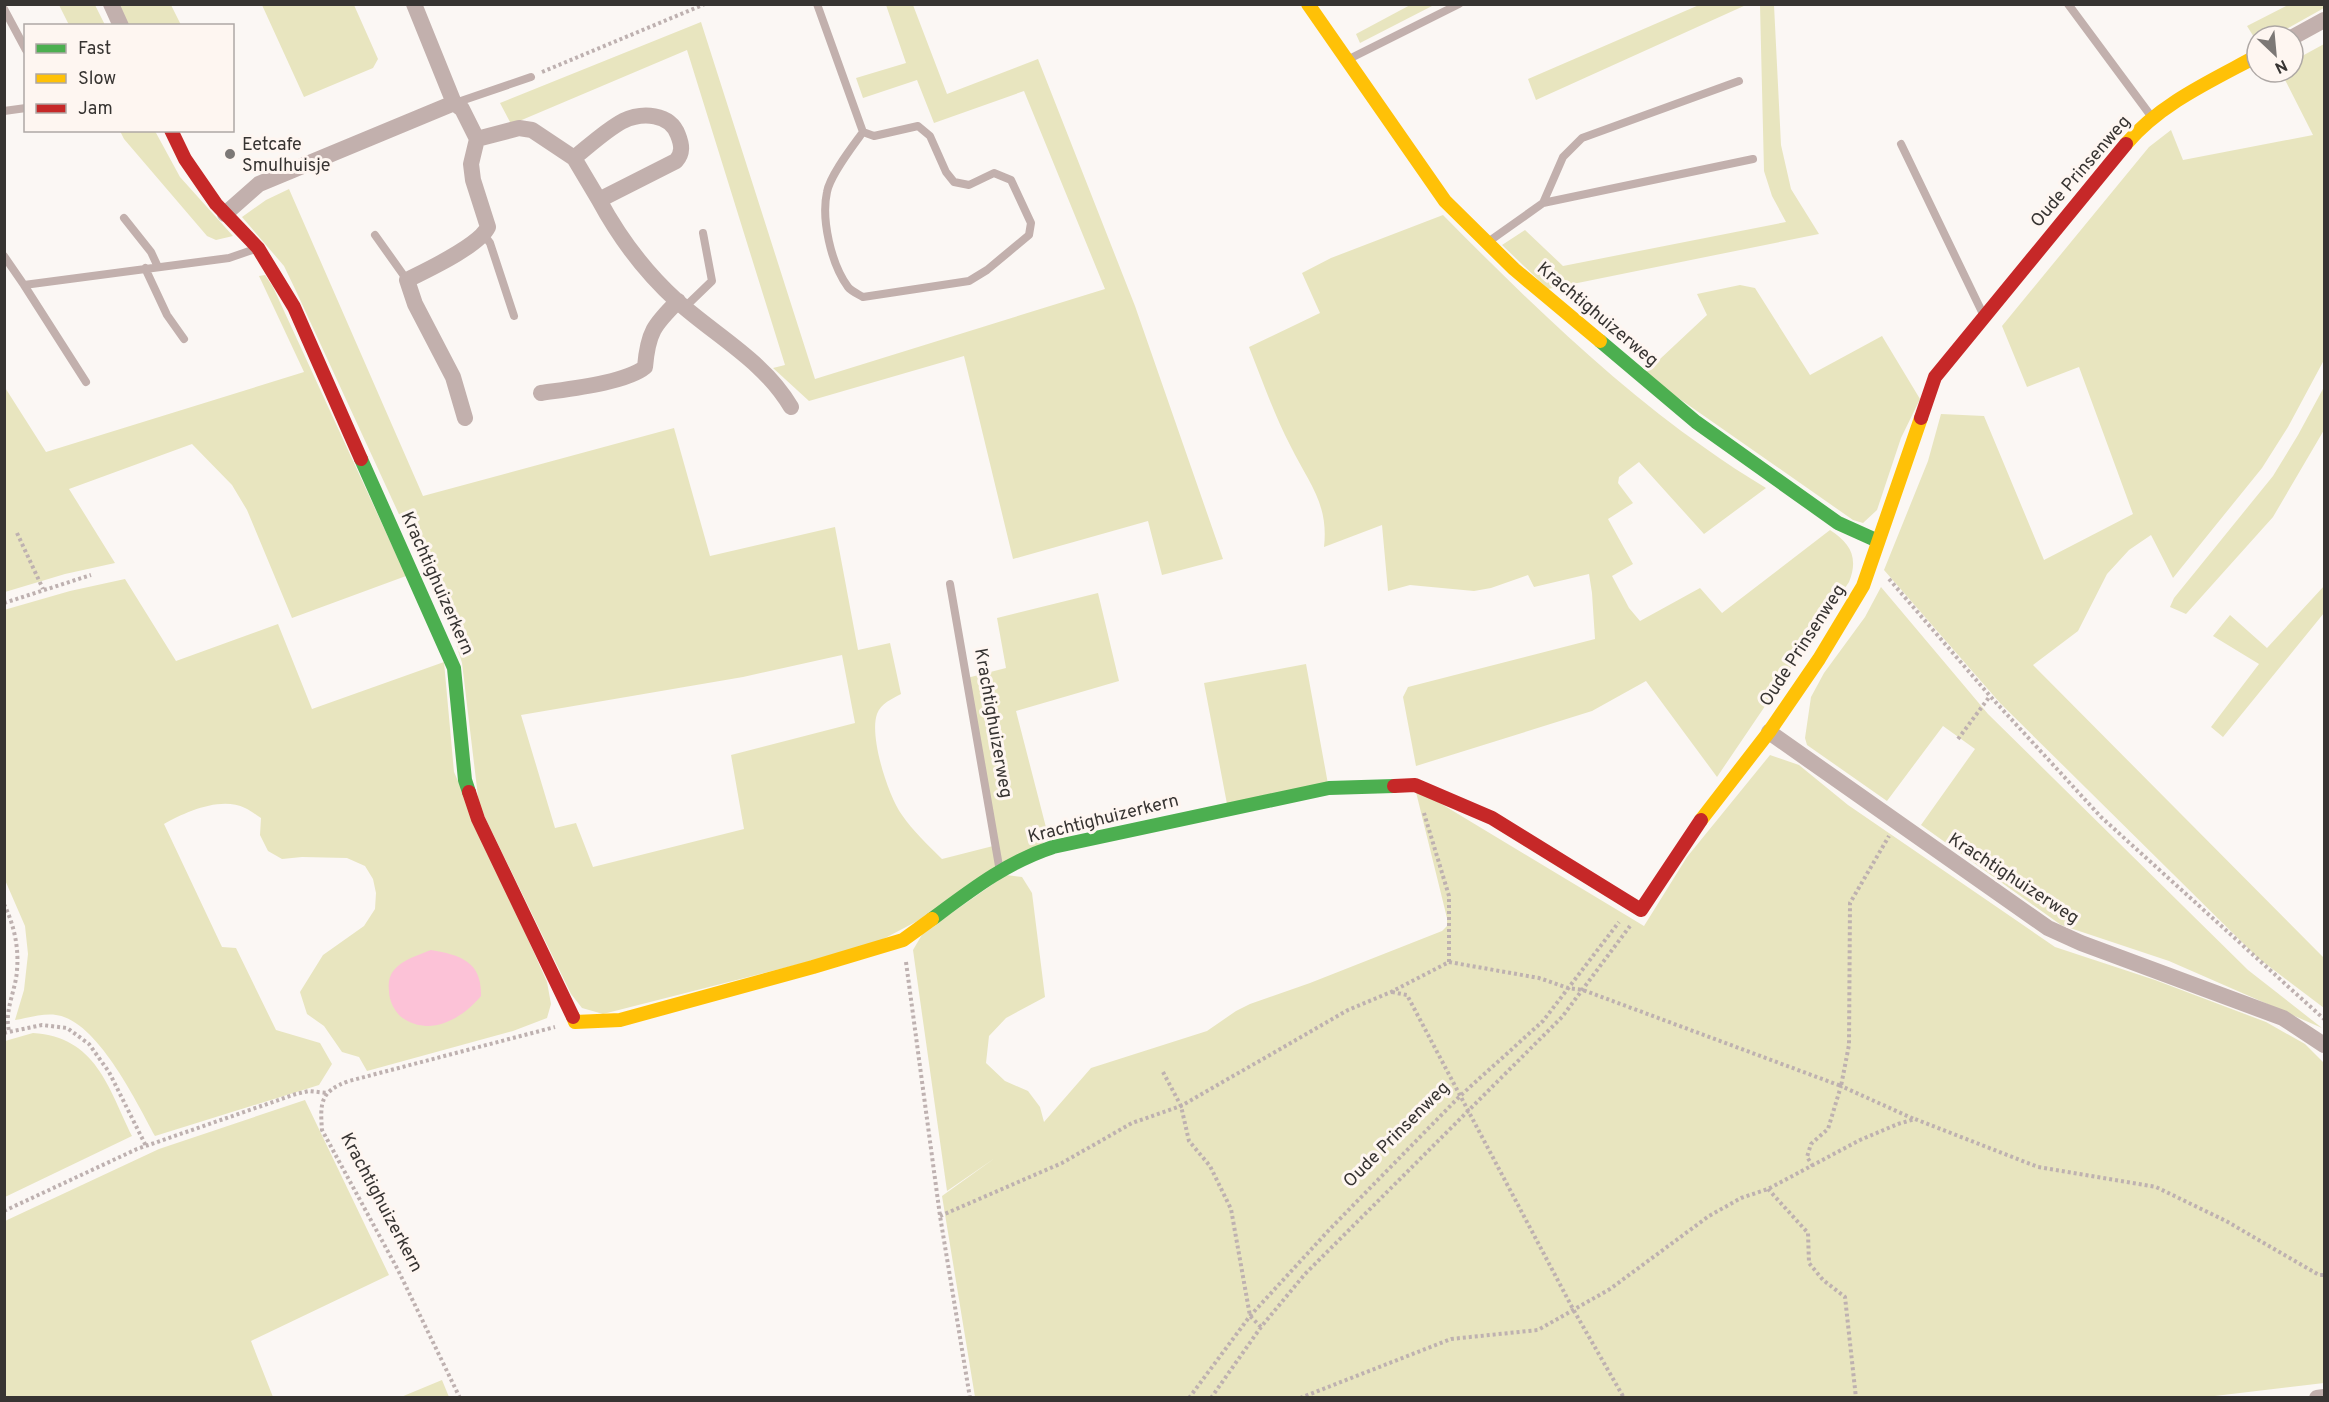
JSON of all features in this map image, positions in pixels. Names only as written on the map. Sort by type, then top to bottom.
[{"type":"street","points":[[111,4],[120,24]]},
{"type":"street","points":[[414,4],[454,103],[462,109],[477,139],[471,164],[473,180],[488,227],[484,235],[446,261],[407,280],[415,304],[453,377],[465,418]]},
{"type":"street","name":"Krachtighuizerweg","points":[[1308,4],[1445,201],[1514,268],[1696,422],[1839,523],[1878,541]]},
{"type":"street","points":[[2305,31],[2325,20]]},
{"type":"street","name":"Oude Prinsenweg","points":[[1641,910],[1703,816],[1769,732],[1843,621],[1863,586],[1935,377],[2138,130],[2181,97],[2245,62]]},
{"type":"street","points":[[225,214],[259,184],[454,103]]},
{"type":"street","points":[[574,158],[622,122],[653,116],[674,125],[681,146],[681,156],[676,161],[599,200]]},
{"type":"street","points":[[477,139],[519,128],[532,130],[574,158],[612,225],[631,251],[681,304],[750,359],[776,383],[791,407]]},
{"type":"street","name":"Krachtighuizerkern","points":[[172,132],[185,159],[216,204],[258,248],[294,307],[454,668],[465,780],[478,819],[575,1022],[620,1020],[903,940],[999,870],[1034,853],[1053,847],[1329,788],[1415,785],[1492,818],[1641,910]]},
{"type":"street","points":[[541,393],[588,386],[638,373],[645,367],[647,345],[655,324],[681,304]]},
{"type":"street","name":"Krachtighuizerweg","points":[[1769,732],[2048,928],[2081,944],[2283,1018],[2325,1045]]},
{"type":"street","points":[[2317,1398],[2325,1396]]},
{"type":"lane","points":[[817,4],[863,132]]},
{"type":"lane","points":[[1346,60],[1459,4]]},
{"type":"lane","points":[[2068,4],[2153,118]]},
{"type":"lane","points":[[4,9],[24,46]]},
{"type":"lane","points":[[454,103],[531,77]]},
{"type":"lane","points":[[1543,203],[1563,157],[1582,138],[1739,81]]},
{"type":"lane","points":[[4,111],[24,108]]},
{"type":"lane","points":[[918,126],[930,136],[946,172],[954,182],[969,185],[994,173],[1011,180],[1031,224],[1029,235],[987,270],[969,281],[863,297],[848,288],[836,262],[825,224],[827,190],[863,132],[874,136],[918,126]]},
{"type":"lane","points":[[1901,144],[1985,317]]},
{"type":"lane","points":[[1488,243],[1543,203],[1754,159]]},
{"type":"lane","points":[[124,218],[151,252],[158,267]]},
{"type":"lane","points":[[681,304],[712,281],[703,233]]},
{"type":"lane","points":[[375,235],[407,280]]},
{"type":"lane","points":[[484,235],[490,243],[514,316]]},
{"type":"lane","points":[[24,285],[228,258],[258,248]]},
{"type":"lane","points":[[4,256],[86,382]]},
{"type":"lane","points":[[145,268],[167,315],[184,339]]},
{"type":"lane","name":"Krachtighuizerweg","points":[[950,584],[999,870]]},
{"type":"path","points":[[531,77],[705,4]]},
{"type":"path","points":[[17,533],[43,589]]},
{"type":"path","points":[[1871,567],[1887,577],[1990,696],[2101,817],[2325,1019]]},
{"type":"path","points":[[4,603],[91,575]]},
{"type":"path","points":[[1958,739],[1990,696]]},
{"type":"path","points":[[1415,785],[1449,896],[1449,962]]},
{"type":"path","points":[[1813,1166],[1807,1157],[1811,1144],[1828,1128],[1841,1086],[1850,1045],[1850,903],[1897,823]]},
{"type":"path","points":[[4,904],[14,926],[18,969],[7,1021],[7,1032],[42,1025],[67,1028],[89,1044],[109,1072],[146,1146]]},
{"type":"path","name":"Oude Prinsenweg","points":[[1189,1398],[1250,1316],[1329,1230],[1460,1096],[1543,1021],[1616,923],[1641,910]]},
{"type":"path","name":"Oude Prinsenweg","points":[[1211,1398],[1261,1327],[1305,1274],[1562,1017],[1641,910]]},
{"type":"path","points":[[903,940],[940,1216],[969,1398]]},
{"type":"path","points":[[940,1216],[1062,1163],[1132,1123],[1181,1106],[1348,1010],[1391,992],[1449,962],[1539,978],[1568,988],[1583,990],[1841,1086],[1915,1119],[2038,1167],[2156,1187],[2226,1221],[2319,1275],[2325,1275]]},
{"type":"path","points":[[1391,992],[1407,995],[1573,1309],[1624,1398]]},
{"type":"path","points":[[4,1211],[146,1146],[239,1113],[309,1091],[328,1093],[349,1081],[575,1022]]},
{"type":"path","points":[[1163,1072],[1181,1106],[1189,1141],[1210,1166],[1231,1209],[1250,1316],[1261,1327]]},
{"type":"path","name":"Krachtighuizerkern","points":[[328,1093],[320,1107],[322,1130],[398,1270],[460,1398]]},
{"type":"path","points":[[1300,1398],[1451,1339],[1538,1330],[1610,1289],[1710,1216],[1741,1198],[1768,1189],[1860,1140],[1915,1119]]},
{"type":"path","points":[[1768,1189],[1808,1233],[1809,1263],[1823,1280],[1845,1297],[1856,1398]]},
{"type":"shaded area","points":[[1412,4],[1434,5],[1360,43],[1356,34]]},
{"type":"shaded area","points":[[2290,4],[2324,5],[2324,8],[2295,24],[2251,24]]},
{"type":"shaded area","points":[[59,5],[95,5],[104,24],[68,24]]},
{"type":"shaded area","points":[[116,5],[171,5],[180,24],[126,24]]},
{"type":"shaded area","points":[[262,5],[354,5],[378,59],[373,68],[304,97]]},
{"type":"shaded area","points":[[886,5],[913,5],[947,94],[1038,59],[1135,306],[1223,559],[1162,575],[1148,521],[1013,559],[964,356],[809,401],[773,368],[785,365],[687,50],[517,122],[510,122],[500,103],[701,22],[815,379],[1105,289],[1024,91],[934,123],[917,80],[863,98],[856,78],[906,63]]},
{"type":"shaded area","points":[[1699,5],[1746,5],[1536,100],[1528,79]]},
{"type":"shaded area","points":[[1760,5],[1774,5],[1781,145],[1791,189],[1819,234],[1548,289],[1502,245],[1525,230],[1563,266],[1786,222],[1772,196],[1764,171]]},
{"type":"shaded area","points":[[2324,44],[2324,360],[2288,427],[2262,468],[2173,578],[2151,535],[2129,550],[2107,574],[2078,631],[2033,665],[2324,958],[2324,1008],[2258,958],[2000,703],[1884,570],[1928,461],[1941,414],[1984,416],[2044,560],[2133,514],[2079,367],[2027,387],[2002,326],[2149,147],[2171,130],[2183,160],[2313,135],[2287,84],[2305,84],[2305,54]]},
{"type":"shaded area","points":[[120,132],[156,132],[180,177],[233,236],[216,240],[207,236]]},
{"type":"shaded area","points":[[289,189],[423,496],[674,428],[710,556],[835,527],[858,650],[890,643],[901,694],[881,707],[877,714],[875,724],[881,766],[891,794],[902,815],[942,859],[997,845],[963,679],[1006,668],[997,618],[1098,593],[1119,681],[1016,711],[1049,839],[923,918],[870,946],[603,1014],[582,1008],[571,994],[479,805],[462,663],[455,641],[284,266],[242,217],[266,200]],"holes":[[[842,655],[855,723],[731,755],[744,829],[593,867],[576,823],[555,828],[521,715],[743,677]]]},
{"type":"shaded area","points":[[1443,215],[1569,338],[1636,396],[1670,423],[1766,488],[1704,534],[1639,462],[1619,477],[1618,483],[1633,503],[1608,519],[1633,564],[1612,576],[1629,608],[1640,621],[1700,588],[1722,613],[1830,530],[1843,540],[1851,552],[1853,565],[1849,582],[1717,777],[1646,681],[1592,711],[1416,766],[1403,697],[1408,687],[1595,639],[1589,574],[1534,587],[1528,575],[1491,588],[1474,591],[1410,585],[1388,591],[1382,525],[1324,547],[1323,518],[1316,493],[1290,445],[1249,347],[1320,313],[1302,273],[1331,258]]},
{"type":"shaded area","points":[[265,275],[273,287],[406,576],[292,618],[247,510],[232,485],[192,444],[69,489],[115,563],[65,574],[5,592],[4,386],[46,452],[304,372],[259,276]]},
{"type":"shaded area","points":[[1740,285],[1755,288],[1810,375],[1882,336],[1920,399],[1901,438],[1877,510],[1863,523],[1853,520],[1644,374],[1707,315],[1697,294]]},
{"type":"shaded area","points":[[2324,387],[2324,430],[2273,517],[2186,614],[2170,607],[2174,598],[2273,476]]},
{"type":"shaded area","points":[[125,579],[176,661],[278,624],[312,709],[444,662],[454,772],[547,982],[551,1004],[547,1018],[513,1031],[367,1071],[359,1057],[342,1052],[324,1026],[307,1014],[300,992],[323,955],[364,926],[375,909],[376,893],[373,879],[365,866],[347,858],[282,859],[268,851],[260,835],[261,818],[245,808],[225,804],[193,810],[164,824],[222,947],[236,948],[276,1030],[320,1043],[332,1064],[319,1085],[155,1136],[114,1065],[86,1031],[71,1020],[56,1015],[41,1015],[15,1020],[24,990],[28,954],[25,926],[5,880],[4,610],[70,591]]},
{"type":"shaded area","points":[[2324,586],[2324,613],[2223,737],[2211,727],[2259,664],[2213,636],[2230,615],[2267,648]]},
{"type":"shaded area","points":[[1881,587],[1988,714],[2248,970],[2322,1028],[2169,961],[2061,925],[1921,825],[1975,749],[1943,726],[1887,801],[1807,745],[1805,738],[1811,697],[1824,673],[1865,617]]},
{"type":"shaded area","points":[[1306,664],[1328,784],[1227,804],[1204,683]]},
{"type":"shaded area","points":[[1770,755],[1799,765],[1848,805],[2055,947],[2155,980],[2266,1022],[2305,1044],[2324,1063],[2324,1383],[2198,1398],[975,1397],[942,1196],[995,1158],[947,1191],[913,950],[923,933],[1006,875],[1022,877],[1032,893],[1045,997],[1006,1018],[989,1036],[986,1063],[1005,1081],[1028,1091],[1040,1107],[1044,1122],[1091,1068],[1207,1031],[1250,1004],[1442,931],[1447,926],[1447,918],[1415,788],[1644,926],[1687,857]]},
{"type":"shaded area","points":[[431,950],[468,962],[478,975],[481,996],[454,1019],[433,1026],[422,1026],[398,1014],[390,998],[389,982],[392,972],[398,966]]},
{"type":"shaded area","points":[[33,1033],[54,1037],[72,1044],[86,1054],[107,1083],[132,1136],[5,1197],[5,1041]]},
{"type":"shaded area","points":[[305,1100],[389,1275],[251,1341],[273,1397],[5,1397],[5,1221],[159,1149]]},
{"type":"shaded area","points":[[442,1380],[449,1397],[401,1397]]},
{"type":"traffic: fast","points":[[1600,341],[1696,422],[1838,523],[1878,541]]},
{"type":"traffic: fast","points":[[361,459],[454,668],[465,780],[469,792]]},
{"type":"traffic: fast","points":[[932,919],[975,887],[1020,860],[1053,847],[1329,788],[1394,786]]},
{"type":"traffic: slow","points":[[1308,4],[1445,201],[1514,269],[1600,341]]},
{"type":"traffic: slow","points":[[2126,144],[2155,116],[2187,94],[2245,62]]},
{"type":"traffic: slow","points":[[1701,820],[1769,732],[1819,659],[1863,586],[1921,418]]},
{"type":"traffic: slow","points":[[573,1017],[575,1022],[620,1020],[903,940],[932,919]]},
{"type":"traffic: jam","points":[[172,132],[185,159],[216,204],[258,248],[294,307],[361,459]]},
{"type":"traffic: jam","points":[[1921,418],[1935,377],[2126,144]]},
{"type":"traffic: jam","points":[[1394,786],[1415,785],[1492,818],[1641,910],[1701,820]]},
{"type":"traffic: jam","points":[[469,792],[478,819],[573,1017]]},
{"type":"place","name":"Eetcafe Smulhuisje","points":[[230,154]]}]
